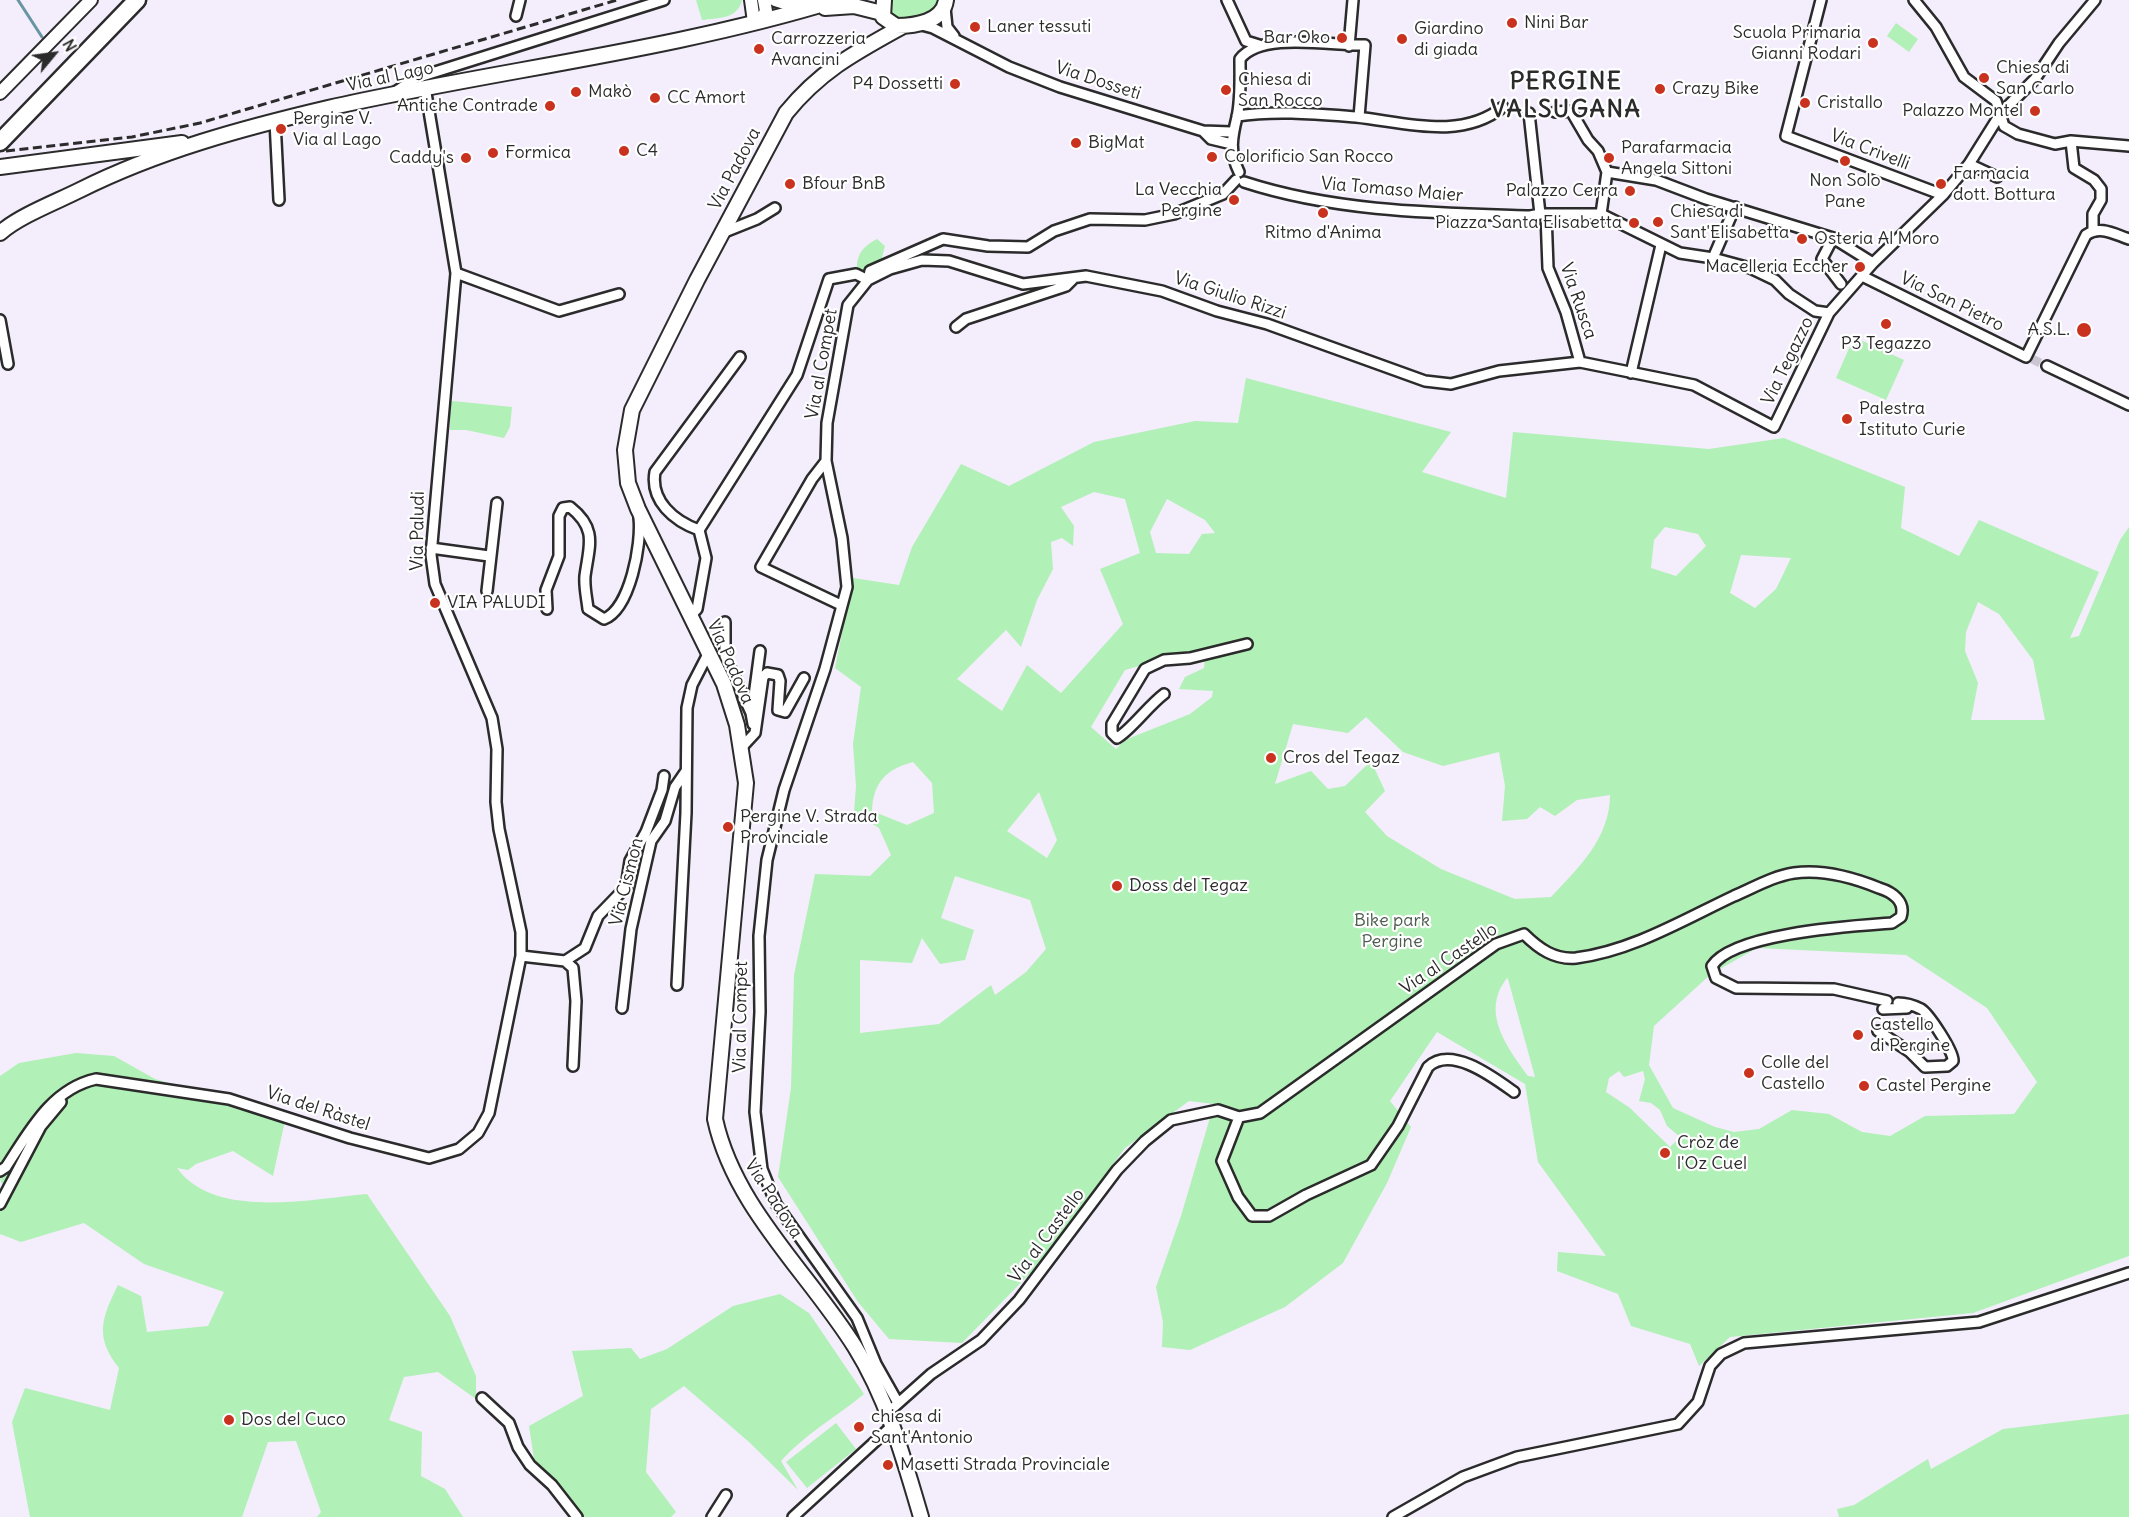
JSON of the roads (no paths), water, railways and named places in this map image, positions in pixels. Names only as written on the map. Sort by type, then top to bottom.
[{"type":"highway","points":[[0,130],[125,0]]},
{"type":"highway","points":[[0,142],[137,0]]},
{"type":"main road","points":[[806,10],[833,1]]},
{"type":"main road","name":"Via Padova","points":[[921,1517],[892,1426],[893,1408],[854,1346],[736,1181],[719,1138],[715,1119],[717,1081],[746,783],[742,747],[732,706],[638,510],[628,483],[625,450],[632,410],[786,112],[828,70],[874,41],[909,25],[934,17],[947,3]]},
{"type":"main road","points":[[806,10],[854,6],[883,11]]},
{"type":"main road","name":"Via al Lago","points":[[0,233],[103,178],[211,139],[275,121],[395,93],[573,61],[806,10]]},
{"type":"main road","points":[[883,11],[890,24],[909,25]]},
{"type":"main road","points":[[874,41],[883,11]]},
{"type":"main road","points":[[0,168],[211,139]]},
{"type":"main road","points":[[96,155],[121,171]]},
{"type":"main road","points":[[80,156],[98,168],[103,178]]},
{"type":"street","points":[[0,93],[91,0]]},
{"type":"street","points":[[516,16],[520,0]]},
{"type":"street","points":[[395,93],[416,78],[664,0]]},
{"type":"street","points":[[751,0],[758,22]]},
{"type":"street","points":[[758,22],[766,11],[764,0]]},
{"type":"street","points":[[775,0],[795,4],[833,1]]},
{"type":"street","points":[[1349,45],[1353,0]]},
{"type":"street","name":"Via Crivelli","points":[[1821,0],[1786,136],[1943,195]]},
{"type":"street","points":[[1914,0],[1936,27],[1964,77],[1996,101],[2004,126],[2018,134],[2055,144],[2071,141],[2129,146]]},
{"type":"street","name":"Via Tegazzo","points":[[1581,362],[1694,385],[1774,427],[1829,313],[1873,263],[1943,195],[1969,164],[2001,113],[2035,79],[2059,43],[2095,0]]},
{"type":"street","points":[[1228,2],[1246,41],[1260,45],[1286,43],[1365,45],[1359,117]]},
{"type":"street","points":[[947,3],[947,27],[960,42]]},
{"type":"street","name":"Via Dosseti","points":[[909,25],[933,28],[1009,67],[1060,87],[1203,131],[1231,132]]},
{"type":"street","points":[[690,616],[697,609],[706,558],[699,530],[797,375],[829,279],[856,274],[868,280],[870,271],[943,239],[988,246],[1028,247],[1054,231],[1090,219],[1145,220],[1174,214],[1223,194],[1240,178],[1233,159],[1231,132],[1237,117],[1240,59],[1260,45]]},
{"type":"street","name":"Via Paludi","points":[[425,87],[456,273],[431,548],[435,584],[492,717],[497,749],[496,802],[499,829],[521,932],[521,956]]},
{"type":"street","points":[[1237,117],[1269,113],[1359,117],[1401,126],[1432,128],[1467,123],[1503,108]]},
{"type":"street","points":[[1555,112],[1571,111],[1588,140],[1599,153],[1607,172],[1601,214],[1680,253],[1713,258],[1758,272],[1775,280],[1789,294],[1815,311],[1829,313]]},
{"type":"street","name":"Via Rusca","points":[[1529,112],[1548,268],[1566,312],[1581,362]]},
{"type":"street","points":[[275,121],[279,200]]},
{"type":"street","points":[[1203,131],[1211,139],[1232,144]]},
{"type":"street","points":[[2071,141],[2074,168],[2094,180],[2101,189],[2101,200],[2093,214],[2093,230],[2103,230],[2129,239]]},
{"type":"street","points":[[1969,164],[1997,177]]},
{"type":"street","points":[[1607,172],[1656,180],[1833,238],[1873,263]]},
{"type":"street","name":"Via Tomaso Maier","points":[[1240,178],[1305,198],[1378,208],[1484,215],[1601,214]]},
{"type":"street","points":[[1713,258],[1735,207]]},
{"type":"street","points":[[722,233],[758,219],[775,208]]},
{"type":"street","name":"Via San Pietro","points":[[1862,276],[2029,358],[2086,235],[2093,230]]},
{"type":"street","points":[[1833,238],[1822,259],[1841,284]]},
{"type":"street","points":[[1631,373],[1660,245]]},
{"type":"street","name":"Via Giulio Rizzi","points":[[868,280],[890,269],[922,260],[949,261],[1023,284],[1086,276],[1162,291],[1216,311],[1267,324],[1425,381],[1451,384],[1499,371],[1581,362]]},
{"type":"street","points":[[456,273],[559,311],[620,294]]},
{"type":"street","points":[[956,327],[966,319],[1066,286],[1073,279]]},
{"type":"street","name":"Via al Compet","points":[[868,280],[848,305],[827,423],[826,461],[842,538],[847,587],[841,605],[839,625],[787,780],[767,860],[759,936],[760,1012],[755,1112],[762,1169],[776,1204],[857,1318],[893,1408]]},
{"type":"street","points":[[0,320],[8,364]]},
{"type":"street","points":[[699,530],[687,526],[659,502],[653,485],[655,472],[740,357]]},
{"type":"street","points":[[2048,366],[2129,405]]},
{"type":"street","points":[[826,461],[812,479],[761,567],[841,605]]},
{"type":"street","points":[[487,591],[489,555],[497,503]]},
{"type":"street","points":[[547,609],[546,590],[559,556],[559,516],[563,508],[570,507],[576,511],[590,532],[592,544],[585,578],[586,599],[588,609],[604,619],[614,615],[621,605],[639,551],[641,532],[638,510]]},
{"type":"street","points":[[431,548],[489,555]]},
{"type":"street","points":[[725,622],[724,656],[751,713]]},
{"type":"street","points":[[1164,693],[1137,718],[1125,734],[1117,738],[1112,733],[1112,724],[1145,669],[1164,660],[1190,658],[1247,644]]},
{"type":"street","points":[[754,733],[751,713],[760,651]]},
{"type":"street","name":"Via Cismon","points":[[677,985],[687,708],[692,686],[708,654]]},
{"type":"street","points":[[742,747],[754,733],[763,677],[767,673],[778,675],[780,681],[778,710],[786,712],[804,678]]},
{"type":"street","name":"Via Cismon","points":[[622,1008],[631,929],[648,852],[651,841],[665,821],[675,787],[686,771]]},
{"type":"street","points":[[565,961],[585,948],[598,916],[626,887],[630,861],[646,832],[662,790],[664,776]]},
{"type":"street","name":"Via al Castello","points":[[893,1408],[931,1374],[981,1340],[1012,1308],[1117,1170],[1145,1141],[1171,1120],[1218,1110],[1239,1117],[1260,1113],[1438,984],[1496,944],[1514,936],[1524,934],[1556,957],[1576,958],[1618,948],[1766,882],[1792,873],[1820,872],[1876,886],[1896,897],[1902,913],[1892,923],[1768,938],[1739,946],[1718,956],[1712,966],[1716,978],[1736,988],[1834,988],[1885,1005],[1915,1007]]},
{"type":"street","points":[[521,956],[565,961],[573,968],[576,981],[573,1066]]},
{"type":"street","name":"Via del Ràstel","points":[[0,1171],[6,1167],[33,1122],[80,1083],[96,1079],[229,1099],[350,1138],[429,1158],[459,1149],[478,1133],[489,1113],[521,956]]},
{"type":"street","points":[[1878,1031],[1910,1052],[1925,1067],[1949,1065],[1953,1059],[1952,1053],[1925,1013],[1915,1007],[1898,1003]]},
{"type":"street","points":[[1239,1117],[1222,1161],[1238,1197],[1252,1216],[1269,1216],[1306,1195],[1371,1165],[1398,1126],[1428,1067],[1436,1060],[1444,1058],[1482,1070],[1514,1092]]},
{"type":"street","points":[[0,1204],[41,1126],[65,1094]]},
{"type":"street","points":[[1393,1517],[1462,1477],[1517,1457],[1678,1424],[1698,1402],[1710,1366],[1721,1354],[1744,1343],[1979,1322],[2129,1273]]},
{"type":"street","points":[[482,1398],[509,1424],[518,1447],[530,1465],[552,1485],[577,1517]]},
{"type":"street","points":[[794,1517],[892,1426]]},
{"type":"street","points":[[712,1517],[726,1495]]},
{"type":"waterway","points":[[18,0],[42,37]]},
{"type":"tunnel","points":[[2032,359],[2047,366]]},
{"type":"railway","points":[[6,151],[132,137],[200,123],[617,0]]},
{"type":"place","name":"Nini Bar","points":[[1512,23]]},
{"type":"place","name":"Laner tessuti","points":[[975,27]]},
{"type":"place","name":"Bar Oko","points":[[1342,38]]},
{"type":"place","name":"Giardino di giada","points":[[1402,39]]},
{"type":"place","name":"Scuola Primaria Gianni Rodari","points":[[1873,43]]},
{"type":"place","name":"Carrozzeria Avancini","points":[[759,49]]},
{"type":"place","name":"Chiesa di San Carlo","points":[[1984,78]]},
{"type":"place","name":"P4 Dossetti","points":[[955,84]]},
{"type":"place","name":"Crazy Bike","points":[[1660,89]]},
{"type":"place","name":"Chiesa di San Rocco","points":[[1226,90]]},
{"type":"place","name":"Makò","points":[[576,92]]},
{"type":"place","name":"CC Amort","points":[[655,98]]},
{"type":"place","name":"Cristallo","points":[[1805,103]]},
{"type":"place","name":"Antiche Contrade","points":[[550,106]]},
{"type":"place","name":"Palazzo Montel","points":[[2035,111]]},
{"type":"place","name":"Pergine V. Via al Lago","points":[[281,129]]},
{"type":"place","name":"BigMat","points":[[1076,143]]},
{"type":"place","name":"C4","points":[[624,151]]},
{"type":"place","name":"Formica","points":[[493,153]]},
{"type":"place","name":"Colorificio San Rocco","points":[[1212,157]]},
{"type":"place","name":"Caddy's","points":[[466,158]]},
{"type":"place","name":"Parafarmacia Angela Sittoni","points":[[1609,158]]},
{"type":"place","name":"Non Solo Pane","points":[[1845,161]]},
{"type":"place","name":"Bfour BnB","points":[[790,184]]},
{"type":"place","name":"Farmacia dott. Bottura","points":[[1941,184]]},
{"type":"place","name":"Palazzo Cerra","points":[[1630,191]]},
{"type":"place","name":"La Vecchia Pergine","points":[[1234,200]]},
{"type":"place","name":"Ritmo d'Anima","points":[[1323,213]]},
{"type":"place","name":"Chiesa di Sant'Elisabetta","points":[[1658,222]]},
{"type":"place","name":"Piazza Santa Elisabetta","points":[[1634,223]]},
{"type":"place","name":"Osteria Al Moro","points":[[1802,239]]},
{"type":"place","name":"Macelleria Eccher","points":[[1860,267]]},
{"type":"place","name":"P3 Tegazzo","points":[[1886,324]]},
{"type":"place","name":"A.S.L.","points":[[2084,330]]},
{"type":"place","name":"Palestra Istituto Curie","points":[[1847,419]]},
{"type":"place","name":"VIA PALUDI","points":[[435,603]]},
{"type":"place","name":"Cros del Tegaz","points":[[1271,758]]},
{"type":"place","name":"Pergine V. Strada Provinciale","points":[[728,827]]},
{"type":"place","name":"Doss del Tegaz","points":[[1117,886]]},
{"type":"place","name":"Castello di Pergine","points":[[1858,1035]]},
{"type":"place","name":"Colle del Castello","points":[[1749,1073]]},
{"type":"place","name":"Castel Pergine","points":[[1864,1086]]},
{"type":"place","name":"Cròz de l'Oz Cuel","points":[[1665,1153]]},
{"type":"place","name":"Dos del Cuco","points":[[229,1420]]},
{"type":"place","name":"chiesa di Sant'Antonio","points":[[859,1427]]},
{"type":"place","name":"Masetti Strada Provinciale","points":[[888,1465]]},
{"type":"district","name":"PERGINE VALSUGANA","points":[[1566,96]]},
{"type":"park label","name":"Bike park Pergine","points":[[1392,931]]}]
